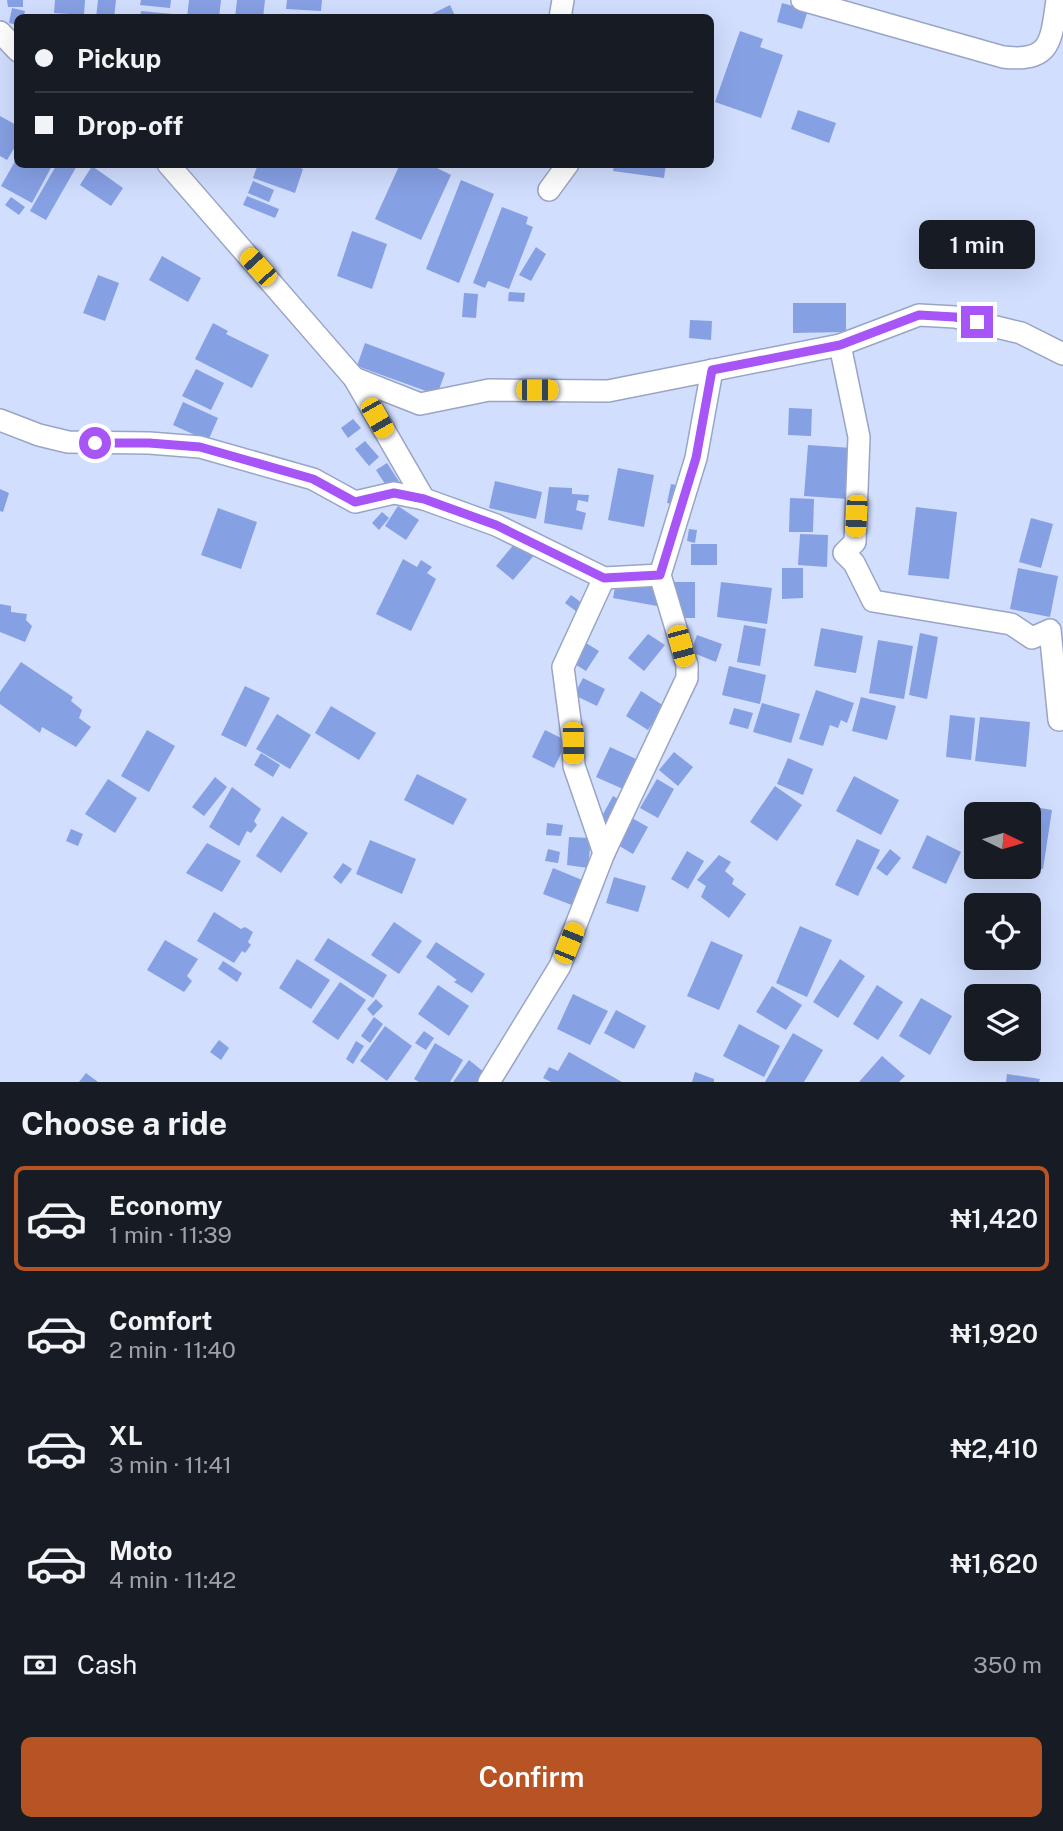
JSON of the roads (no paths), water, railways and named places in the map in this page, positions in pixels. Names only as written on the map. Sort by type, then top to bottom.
[{"type":"street","points":[[802,0],[1003,57],[1021,59],[1040,53],[1051,38],[1057,0]]},
{"type":"street","points":[[0,32],[14,47]]},
{"type":"street","points":[[171,168],[354,378],[424,499]]},
{"type":"street","points":[[549,190],[565,168]]},
{"type":"street","points":[[354,378],[420,404],[489,390],[608,391],[840,345],[919,315],[955,317],[1021,333],[1063,354]]},
{"type":"street","points":[[840,345],[859,438],[855,542],[844,553],[854,563],[873,601],[1011,624],[1032,638],[1050,630],[1059,720]]},
{"type":"street","points":[[489,1082],[560,966],[604,853],[687,678],[687,665],[660,575],[696,458],[712,370]]},
{"type":"street","points":[[0,420],[39,435],[68,442],[200,447],[313,479],[355,502],[394,493],[424,499],[496,525],[604,578],[660,575]]},
{"type":"street","points":[[604,578],[563,667],[574,766],[604,853]]}]
